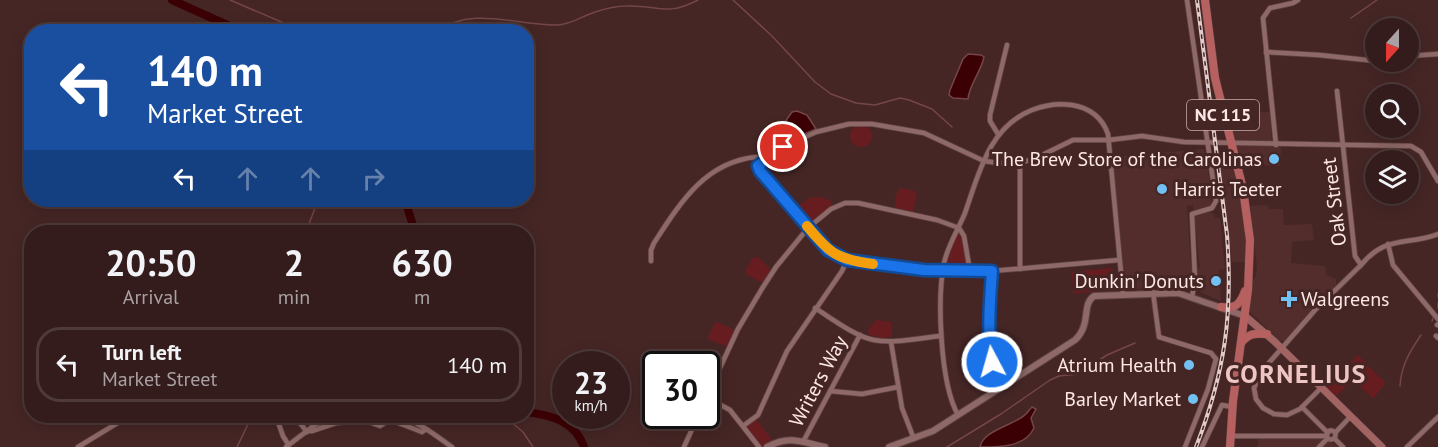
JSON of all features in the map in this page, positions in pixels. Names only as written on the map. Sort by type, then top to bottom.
[{"type":"main road","name":"NC 115","points":[[1205,0],[1215,78],[1248,216],[1249,281],[1232,407],[1230,447]]},
{"type":"main road","points":[[1221,307],[1229,308],[1239,304],[1249,281]]},
{"type":"main road","points":[[1245,316],[1267,334],[1382,447]]},
{"type":"main road","points":[[1240,344],[1249,334],[1267,334]]},
{"type":"street","points":[[1187,0],[1216,201],[1212,208],[1192,213],[1195,280],[1192,297]]},
{"type":"street","points":[[1276,145],[1264,14],[1270,8],[1298,0]]},
{"type":"street","points":[[998,134],[990,121],[990,115],[1007,45]]},
{"type":"street","points":[[1266,52],[1365,60]]},
{"type":"street","points":[[1419,55],[1438,54]]},
{"type":"street","name":"Oak Street","points":[[1282,349],[1316,309],[1361,265],[1355,256],[1337,91]]},
{"type":"street","points":[[958,415],[950,394],[941,336],[944,261],[984,161],[998,134],[1007,124],[1022,114],[1052,104],[1070,105],[1082,108],[1101,119],[1109,140],[1123,294]]},
{"type":"street","points":[[758,166],[783,147],[816,132],[849,124],[872,124],[924,133],[984,161],[999,163],[1020,163],[1073,140],[1109,140],[1148,136],[1180,142],[1415,147],[1423,155],[1438,181]]},
{"type":"street","points":[[651,261],[651,250],[654,243],[694,187],[704,178],[734,161],[756,157],[761,172],[808,228],[828,250],[847,260],[943,271],[992,271],[1119,260]]},
{"type":"street","points":[[1020,163],[1020,268]]},
{"type":"street","points":[[720,369],[738,329],[776,267],[808,228],[831,209],[845,203],[865,204],[937,220],[959,228],[964,236],[970,271]]},
{"type":"street","points":[[1361,265],[1376,250],[1388,244],[1418,241],[1438,234]]},
{"type":"street","points":[[1388,244],[1393,265],[1438,322]]},
{"type":"street","points":[[743,426],[758,416],[787,351],[842,272],[847,260]]},
{"type":"street","points":[[992,271],[990,347],[994,371],[1002,387]]},
{"type":"street","points":[[1153,292],[1159,336],[1206,351],[1214,355],[1216,359],[1208,389],[1185,447]]},
{"type":"street","points":[[889,447],[914,440],[933,431],[1079,336],[1085,325],[1087,304],[1090,298],[1174,292],[1245,316]]},
{"type":"street","points":[[815,308],[860,335],[874,340],[891,342],[941,336]]},
{"type":"street","name":"Writers Way","points":[[803,442],[860,335]]},
{"type":"street","points":[[891,342],[902,408],[914,440]]},
{"type":"street","points":[[1282,349],[1258,376],[1254,388],[1256,399],[1263,408],[1280,415],[1292,414],[1321,388]]},
{"type":"street","points":[[830,391],[862,394],[898,387]]},
{"type":"street","points":[[720,405],[730,410],[759,447]]},
{"type":"street","points":[[1202,447],[1222,405],[1232,407]]},
{"type":"street","points":[[1302,407],[1328,436]]},
{"type":"street","points":[[1335,436],[1350,417]]},
{"type":"street","points":[[1407,447],[1438,417]]},
{"type":"street","points":[[78,447],[117,423]]},
{"type":"street","points":[[279,423],[287,445],[319,423]]},
{"type":"street","points":[[300,423],[312,432],[336,423]]},
{"type":"street","points":[[372,423],[380,426],[386,423]]},
{"type":"street","points":[[399,423],[422,432],[425,430],[452,447]]},
{"type":"street","points":[[684,447],[692,429]]},
{"type":"street","points":[[1319,447],[1331,431],[1343,447]]},
{"type":"street","points":[[1231,436],[1328,436]]},
{"type":"street","points":[[767,447],[781,440],[825,447]]},
{"type":"shaded area","points":[[968,54],[984,57],[968,99],[953,98],[949,95],[950,90],[963,59]]},
{"type":"shaded area","points":[[797,111],[807,115],[816,129],[790,140],[777,133],[792,112]]},
{"type":"shaded area","points":[[1270,112],[1272,146],[1281,147],[1280,166],[1247,165],[1247,159],[1240,158],[1227,116],[1235,113]]},
{"type":"shaded area","points":[[861,125],[869,128],[872,136],[869,144],[861,147],[853,144],[850,136],[853,128]]},
{"type":"shaded area","points":[[1204,149],[1211,189],[1211,213],[1215,218],[1220,218],[1225,269],[1219,270],[1221,301],[1200,292],[1199,276],[1191,276],[1190,287],[1186,289],[1163,287],[1128,290],[1125,287],[1112,157]],"holes":[[[1193,205],[1200,268],[1191,269],[1187,206]]]},
{"type":"shaded area","points":[[1231,151],[1237,172],[1246,231],[1245,262],[1232,262],[1218,155]]},
{"type":"shaded area","points":[[900,188],[915,191],[917,194],[913,212],[895,208],[895,197]]},
{"type":"shaded area","points":[[820,197],[830,200],[832,205],[809,224],[797,211],[797,207],[810,198]]},
{"type":"shaded area","points":[[1268,205],[1269,209],[1283,209],[1284,225],[1312,224],[1314,240],[1292,242],[1291,263],[1325,266],[1326,275],[1336,279],[1336,288],[1314,306],[1284,341],[1280,341],[1250,312],[1251,285],[1256,276],[1257,267],[1250,206]]},
{"type":"shaded area","points":[[959,234],[962,237],[967,267],[949,268],[946,264]]},
{"type":"shaded area","points":[[758,257],[771,270],[762,283],[746,274],[745,271],[753,258]]},
{"type":"shaded area","points":[[1112,268],[1113,289],[1073,294],[1072,272]]},
{"type":"shaded area","points":[[876,320],[891,322],[892,337],[881,338],[869,335],[868,330]]},
{"type":"shaded area","points":[[717,322],[735,330],[727,346],[709,340],[708,337]]},
{"type":"shaded area","points":[[1358,355],[1383,379],[1385,384],[1373,399],[1355,378],[1336,396],[1328,389],[1328,385]]},
{"type":"shaded area","points":[[1032,407],[1036,409],[1031,418],[1034,428],[1025,439],[1012,445],[980,447],[987,436],[1021,418]]},
{"type":"shaded area","points":[[755,420],[772,440],[772,443],[765,447],[760,447],[747,430],[747,426]]},
{"type":"shaded area","points":[[1258,437],[1323,438],[1339,447],[1258,447]]},
{"type":"waterway","points":[[172,0],[225,24]]},
{"type":"waterway","points":[[230,0],[286,24]]},
{"type":"waterway","points":[[450,24],[480,18],[562,25],[615,7],[638,6],[669,9],[698,0]]},
{"type":"waterway","points":[[733,0],[772,36],[815,82],[831,94],[856,103],[875,105],[900,98],[909,100],[932,109],[952,127]]},
{"type":"waterway","points":[[1351,18],[1377,0]]},
{"type":"waterway","points":[[309,225],[315,207]]},
{"type":"waterway","points":[[407,207],[413,225]]},
{"type":"waterway","points":[[1438,303],[1438,308]]},
{"type":"waterway","points":[[1400,386],[1407,359],[1421,335]]},
{"type":"waterway","points":[[947,447],[1050,380],[1059,376],[1078,374],[1107,355],[1135,343]]},
{"type":"waterway","points":[[534,413],[568,425],[575,431],[584,447]]},
{"type":"waterway","points":[[237,447],[249,423]]},
{"type":"waterway","points":[[512,423],[523,432],[533,447]]},
{"type":"railway","points":[[1196,447],[1220,368],[1225,343],[1229,291],[1227,235],[1197,0]]},
{"type":"slow traffic","points":[[807,226],[828,250],[847,260],[873,264]]},
{"type":"place","name":"The Brew Store of the Carolinas","points":[[1274,159]]},
{"type":"place","name":"Harris Teeter","points":[[1162,189]]},
{"type":"place","name":"Dunkin' Donuts","points":[[1216,281]]},
{"type":"place","name":"Walgreens","points":[[1289,299]]},
{"type":"place","name":"Atrium Health","points":[[1189,365]]},
{"type":"place","name":"Barley Market","points":[[1193,399]]},
{"type":"district","name":"CORNELIUS","points":[[1296,374]]},
{"type":"route","points":[[783,147],[758,166],[760,171],[828,250],[847,260],[924,270],[992,271],[989,318],[992,362]]}]
